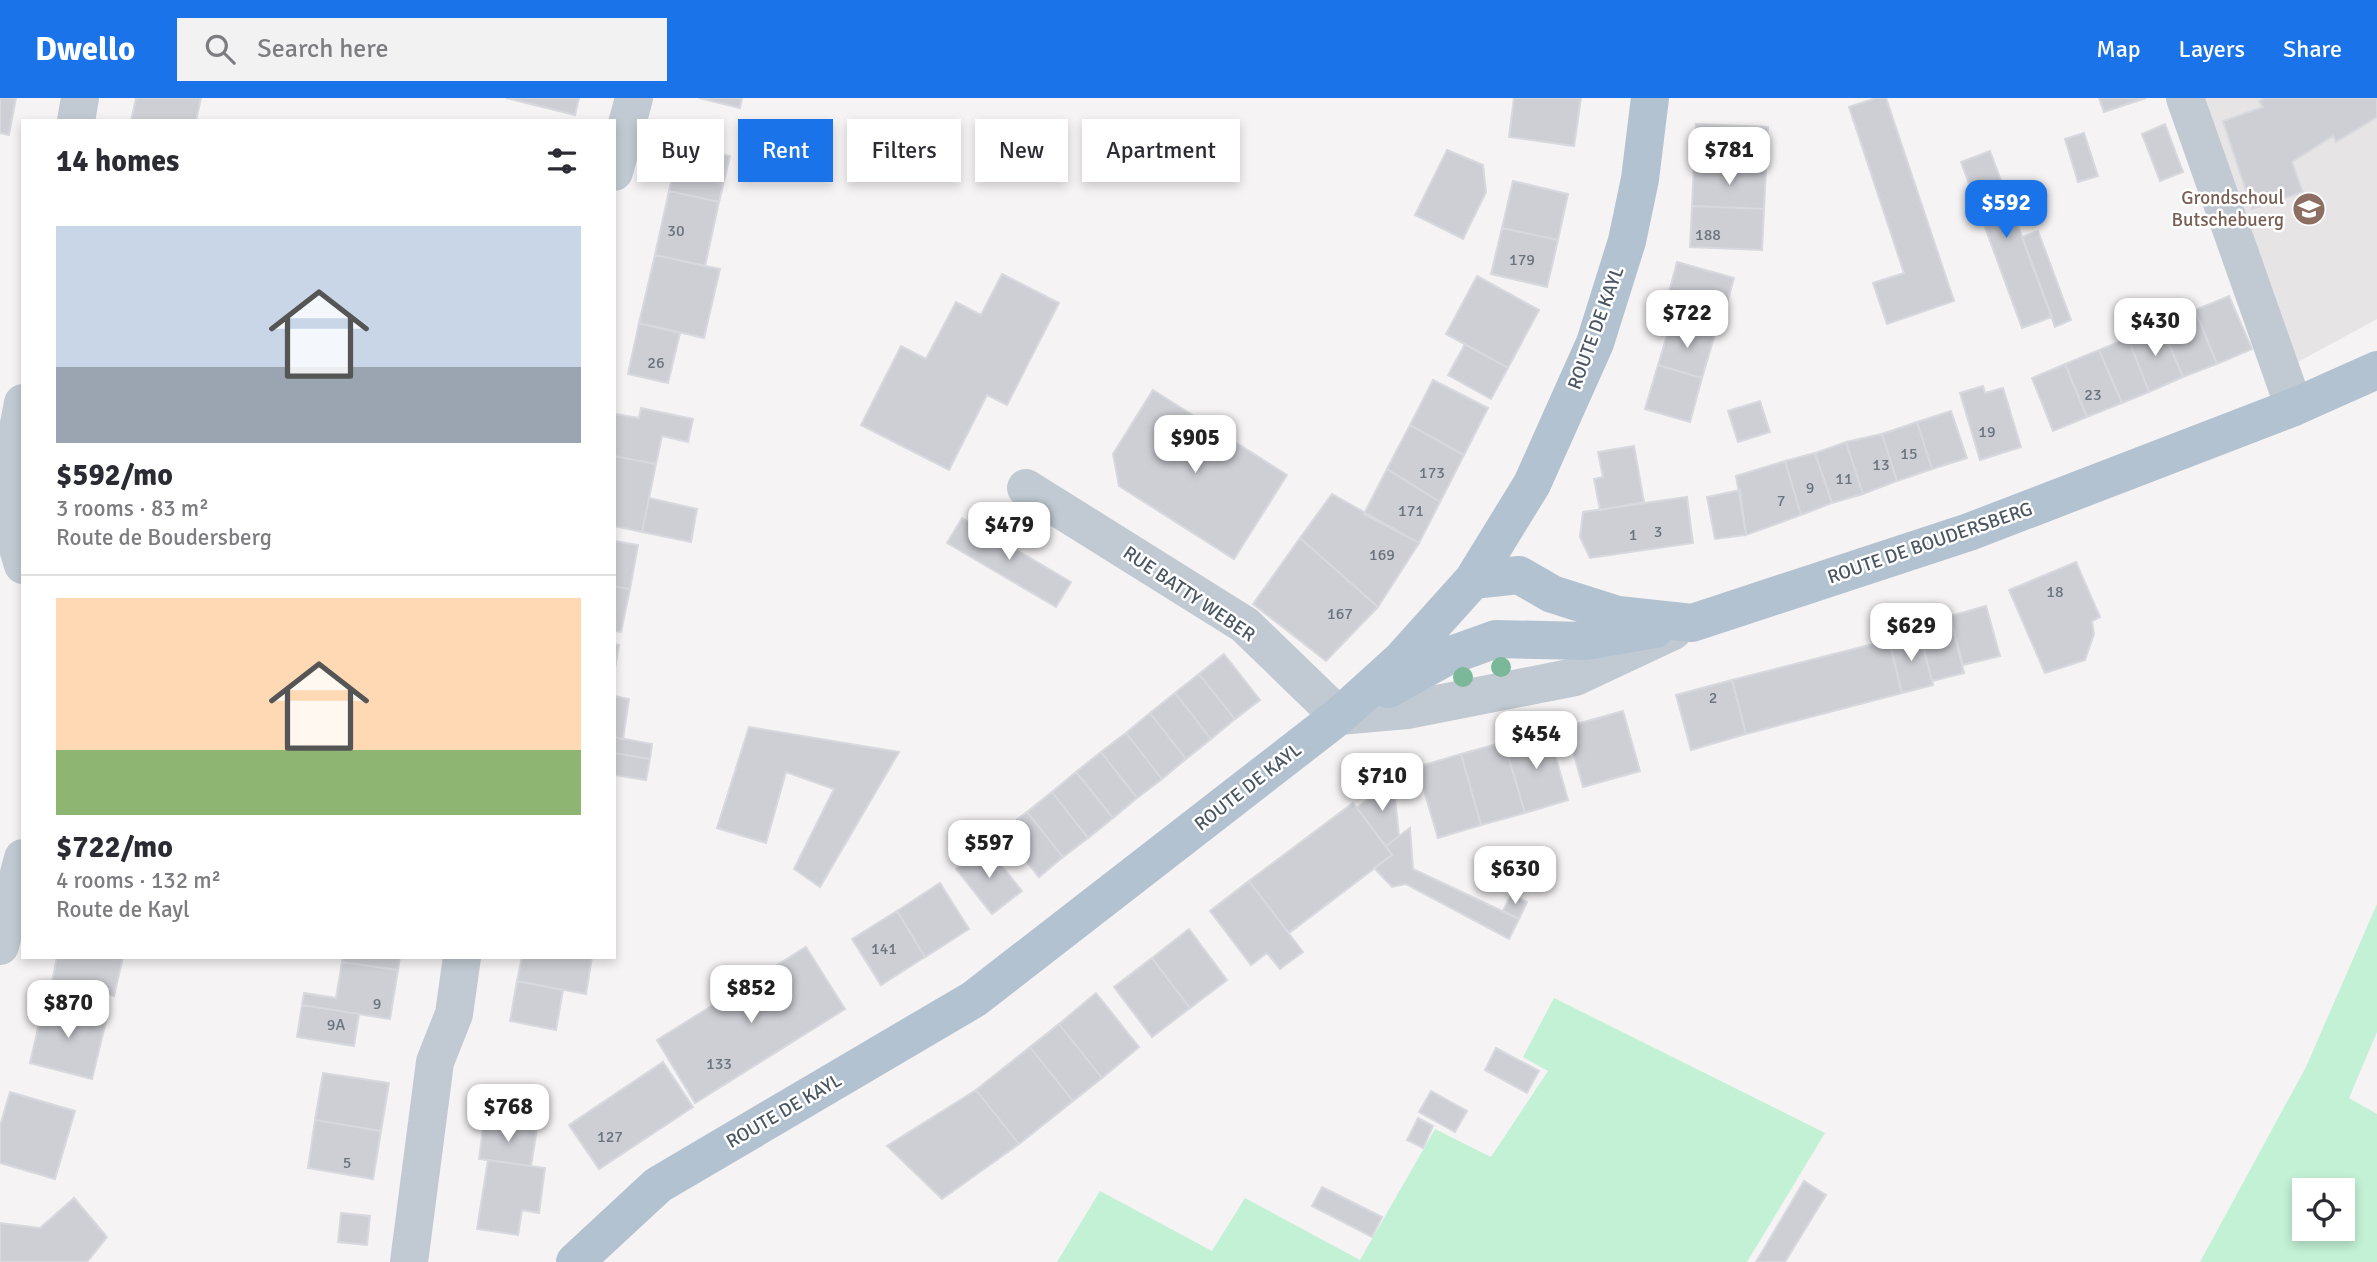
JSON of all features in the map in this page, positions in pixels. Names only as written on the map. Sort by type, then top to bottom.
[{"type":"main road","name":"ROUTE DE KAYL","points":[[575,1262],[658,1185],[974,999],[1339,716],[1402,659],[1474,580],[1532,484],[1595,343],[1627,241],[1640,179],[1650,98]]},
{"type":"main road","name":"ROUTE DE BOUDERSBERG","points":[[1474,580],[1519,575],[1552,594],[1618,615],[1692,623],[1969,532],[2294,407],[2377,370]]},
{"type":"main road","points":[[1474,580],[1506,639]]},
{"type":"main road","points":[[1339,716],[1446,657],[1496,639],[1586,641],[1692,623]]},
{"type":"street","points":[[76,119],[80,98]]},
{"type":"street","points":[[616,165],[634,98]]},
{"type":"street","points":[[2185,98],[2294,407]]},
{"type":"street","points":[[0,388],[21,391]]},
{"type":"street","points":[[21,413],[4,502],[21,558]]},
{"type":"street","name":"RUE BATTY WEBER","points":[[1026,488],[1245,625],[1339,716]]},
{"type":"street","points":[[1339,716],[1407,710],[1575,677],[1692,623]]},
{"type":"street","points":[[0,946],[21,866]]},
{"type":"street","points":[[409,1262],[435,1062],[454,1014],[461,959]]},
{"type":"shaded area","name":"Grondschoul Butschebuerg","points":[[2203,98],[2377,98],[2377,319],[2296,363]]},
{"type":"green space","points":[[2377,904],[2377,1032],[2349,1098],[2377,1114],[2377,1262],[2200,1262],[2306,1067]]},
{"type":"green space","points":[[1554,998],[1825,1133],[1747,1262],[1057,1262],[1100,1191],[1212,1251],[1245,1198],[1360,1260],[1435,1129],[1491,1157],[1548,1071],[1523,1057]]},
{"type":"building","points":[[0,98],[16,98],[9,135],[0,133]]},
{"type":"building","points":[[136,98],[201,98],[196,119],[131,119]]},
{"type":"building","points":[[506,98],[579,98],[575,115]]},
{"type":"building","points":[[699,98],[742,98],[740,108]]},
{"type":"building","points":[[1514,98],[1581,98],[1574,146],[1509,137]]},
{"type":"building","points":[[1876,98],[1886,98],[1954,301],[1887,324],[1873,283],[1904,273],[1849,107]]},
{"type":"building","points":[[2099,98],[2146,98],[2104,112]]},
{"type":"building","points":[[2264,98],[2377,98],[2377,117],[2336,142],[2333,136],[2292,162],[2303,192],[2252,209],[2223,121],[2263,107],[2259,101]]},
{"type":"building","points":[[1696,124],[1768,127],[1766,168],[1694,164]]},
{"type":"building","points":[[2165,124],[2183,172],[2160,181],[2142,134]]},
{"type":"building","points":[[2084,133],[2098,176],[2078,182],[2065,139]]},
{"type":"building","points":[[1447,150],[1483,165],[1486,192],[1463,239],[1415,215]]},
{"type":"building","points":[[1990,151],[2052,317],[2022,328],[1961,162]]},
{"type":"building","points":[[724,155],[730,156],[724,181]]},
{"type":"building","points":[[1694,164],[1766,168],[1764,209],[1692,206]]},
{"type":"building","points":[[1513,181],[1568,194],[1558,240],[1502,228]]},
{"type":"building","points":[[671,182],[724,182],[719,202],[669,191]]},
{"type":"building","points":[[669,191],[719,202],[705,266],[655,255]]},
{"type":"building","points":[[1692,206],[1764,209],[1762,250],[1690,247]]},
{"type":"building","points":[[1502,228],[1558,240],[1547,287],[1491,274]]},
{"type":"building","points":[[2038,231],[2071,320],[2055,327],[2022,237]]},
{"type":"building","points":[[655,255],[720,269],[704,338],[639,323]]},
{"type":"building","points":[[1677,262],[1734,278],[1722,322],[1665,307]]},
{"type":"building","points":[[1002,274],[1059,303],[1007,405],[987,395],[949,470],[861,425],[901,346],[926,359],[956,302],[981,315]]},
{"type":"building","points":[[1477,276],[1539,310],[1508,368],[1446,334]]},
{"type":"building","points":[[2229,296],[2252,349],[2217,364],[2195,310]]},
{"type":"building","points":[[2195,310],[2217,364],[2183,377],[2161,325]]},
{"type":"building","points":[[1671,322],[1715,334],[1702,378],[1658,365]]},
{"type":"building","points":[[639,323],[680,333],[668,383],[628,374]]},
{"type":"building","points":[[2161,325],[2183,377],[2149,392],[2128,338]]},
{"type":"building","points":[[2128,338],[2149,392],[2122,403],[2099,350]]},
{"type":"building","points":[[1465,344],[1508,368],[1491,399],[1448,375]]},
{"type":"building","points":[[2099,350],[2122,403],[2087,417],[2065,364]]},
{"type":"building","points":[[2065,364],[2087,417],[2053,431],[2032,378]]},
{"type":"building","points":[[1658,365],[1702,378],[1690,422],[1645,409]]},
{"type":"building","points":[[1433,380],[1488,408],[1464,455],[1410,425]]},
{"type":"building","points":[[1983,386],[1985,393],[2003,388],[2021,447],[1980,460],[1960,393]]},
{"type":"building","points":[[1153,390],[1287,475],[1234,559],[1119,486],[1113,454]]},
{"type":"building","points":[[1760,401],[1770,432],[1738,442],[1728,411]]},
{"type":"building","points":[[641,408],[693,419],[688,442],[662,436],[656,464],[616,456],[616,414],[639,418]]},
{"type":"building","points":[[1951,411],[1967,458],[1932,469],[1917,422]]},
{"type":"building","points":[[1917,422],[1932,469],[1897,481],[1882,434]]},
{"type":"building","points":[[1410,425],[1464,455],[1440,502],[1387,469]]},
{"type":"building","points":[[1882,434],[1897,481],[1863,494],[1846,442]]},
{"type":"building","points":[[1846,442],[1863,494],[1832,503],[1815,453]]},
{"type":"building","points":[[1634,446],[1644,502],[1600,510],[1594,479],[1603,477],[1598,452]]},
{"type":"building","points":[[1815,453],[1832,503],[1801,515],[1785,461]]},
{"type":"building","points":[[616,456],[656,464],[642,532],[616,526]]},
{"type":"building","points":[[1785,461],[1801,515],[1746,535],[1736,476]]},
{"type":"building","points":[[1387,469],[1440,502],[1419,543],[1364,514]]},
{"type":"building","points":[[1740,490],[1746,535],[1715,539],[1707,497]]},
{"type":"building","points":[[1332,494],[1419,543],[1378,607],[1300,538]]},
{"type":"building","points":[[1687,497],[1693,543],[1590,558],[1580,537],[1583,512]]},
{"type":"building","points":[[649,498],[697,509],[691,542],[642,532]]},
{"type":"building","points":[[962,518],[1071,582],[1056,607],[947,543]]},
{"type":"building","points":[[1300,538],[1378,607],[1326,661],[1253,604]]},
{"type":"building","points":[[616,541],[638,545],[630,589],[616,586]]},
{"type":"building","points":[[2076,562],[2100,617],[2092,621],[2094,634],[2085,660],[2045,673],[2009,590]]},
{"type":"building","points":[[616,586],[630,589],[621,632],[616,631]]},
{"type":"building","points":[[1986,606],[2000,656],[1963,665],[1950,616]]},
{"type":"building","points":[[1950,616],[1964,673],[1932,681],[1917,624]]},
{"type":"building","points":[[1919,632],[1933,685],[1902,693],[1889,640]]},
{"type":"building","points":[[1889,640],[1902,693],[1746,734],[1732,680]]},
{"type":"building","points":[[1224,654],[1260,700],[1235,719],[1199,674]]},
{"type":"building","points":[[1199,674],[1235,719],[1211,739],[1175,693]]},
{"type":"building","points":[[1732,680],[1746,734],[1691,750],[1676,695]]},
{"type":"building","points":[[1175,693],[1211,739],[1186,759],[1150,713]]},
{"type":"building","points":[[616,696],[629,699],[623,739],[616,737]]},
{"type":"building","points":[[1623,711],[1640,771],[1583,787],[1566,727]]},
{"type":"building","points":[[1150,713],[1186,759],[1162,779],[1126,733]]},
{"type":"building","points":[[749,727],[899,752],[820,887],[794,869],[834,789],[786,772],[766,843],[717,828]]},
{"type":"building","points":[[1548,730],[1568,800],[1525,813],[1504,742]]},
{"type":"building","points":[[1126,733],[1162,779],[1137,798],[1101,752]]},
{"type":"building","points":[[616,737],[652,744],[650,759],[616,753]]},
{"type":"building","points":[[1504,742],[1525,813],[1481,825],[1461,754]]},
{"type":"building","points":[[1101,752],[1137,798],[1113,818],[1076,772]]},
{"type":"building","points":[[616,753],[650,759],[646,780],[616,775]]},
{"type":"building","points":[[1461,754],[1481,825],[1438,838],[1417,767]]},
{"type":"building","points":[[1076,772],[1113,818],[1088,838],[1052,792]]},
{"type":"building","points":[[1393,778],[1399,836],[1386,846],[1357,808]]},
{"type":"building","points":[[1052,792],[1088,838],[1063,857],[1027,812]]},
{"type":"building","points":[[1353,803],[1392,855],[1289,933],[1249,881]]},
{"type":"building","points":[[1027,812],[1063,857],[1039,877],[1002,831]]},
{"type":"building","points":[[1410,828],[1413,869],[1519,919],[1509,939],[1406,884],[1392,887],[1374,868],[1392,855],[1386,846]]},
{"type":"building","points":[[985,845],[1022,891],[992,914],[956,869]]},
{"type":"building","points":[[1249,881],[1303,952],[1280,969],[1267,953],[1251,965],[1210,911]]},
{"type":"building","points":[[940,883],[969,929],[925,957],[897,911]]},
{"type":"building","points":[[1511,894],[1527,902],[1519,919],[1503,911]]},
{"type":"building","points":[[897,911],[925,957],[881,985],[852,939]]},
{"type":"building","points":[[1189,929],[1227,980],[1190,1008],[1152,958]]},
{"type":"building","points":[[806,947],[845,1009],[695,1103],[657,1040]]},
{"type":"building","points":[[1152,958],[1190,1008],[1152,1037],[1114,987]]},
{"type":"building","points":[[57,959],[123,959],[114,996],[52,982]]},
{"type":"building","points":[[343,959],[400,959],[398,970],[342,962]]},
{"type":"building","points":[[522,959],[592,959],[586,994],[517,981]]},
{"type":"building","points":[[342,962],[398,970],[390,1019],[302,1005],[304,993],[336,998]]},
{"type":"building","points":[[517,981],[563,990],[556,1030],[510,1021]]},
{"type":"building","points":[[1096,993],[1139,1047],[1102,1078],[1059,1024]]},
{"type":"building","points":[[44,1002],[107,1017],[92,1079],[30,1063]]},
{"type":"building","points":[[302,1005],[359,1014],[354,1046],[297,1037]]},
{"type":"building","points":[[1059,1024],[1102,1078],[1073,1101],[1030,1047]]},
{"type":"building","points":[[1030,1047],[1073,1101],[1019,1144],[976,1090]]},
{"type":"building","points":[[1496,1048],[1539,1071],[1527,1093],[1485,1070]]},
{"type":"building","points":[[663,1062],[693,1107],[599,1169],[569,1125]]},
{"type":"building","points":[[323,1073],[389,1083],[381,1131],[315,1120]]},
{"type":"building","points":[[976,1090],[1019,1144],[942,1199],[887,1146]]},
{"type":"building","points":[[1431,1091],[1467,1111],[1455,1132],[1419,1112]]},
{"type":"building","points":[[10,1092],[75,1111],[55,1179],[0,1163],[0,1126]]},
{"type":"building","points":[[1418,1118],[1433,1126],[1423,1148],[1407,1140]]},
{"type":"building","points":[[315,1120],[381,1131],[373,1179],[308,1168]]},
{"type":"building","points":[[484,1121],[537,1129],[531,1166],[479,1159]]},
{"type":"building","points":[[488,1160],[545,1168],[539,1213],[522,1210],[518,1235],[477,1229]]},
{"type":"building","points":[[1804,1181],[1826,1195],[1785,1262],[1756,1262]]},
{"type":"building","points":[[1322,1187],[1382,1217],[1372,1237],[1312,1206]]},
{"type":"building","points":[[74,1198],[107,1237],[87,1262],[0,1262],[0,1223],[40,1228]]},
{"type":"building","points":[[341,1213],[370,1216],[367,1245],[338,1242]]},
{"type":"place","name":"Grondschoul Butschebuerg","points":[[2309,209]]}]
